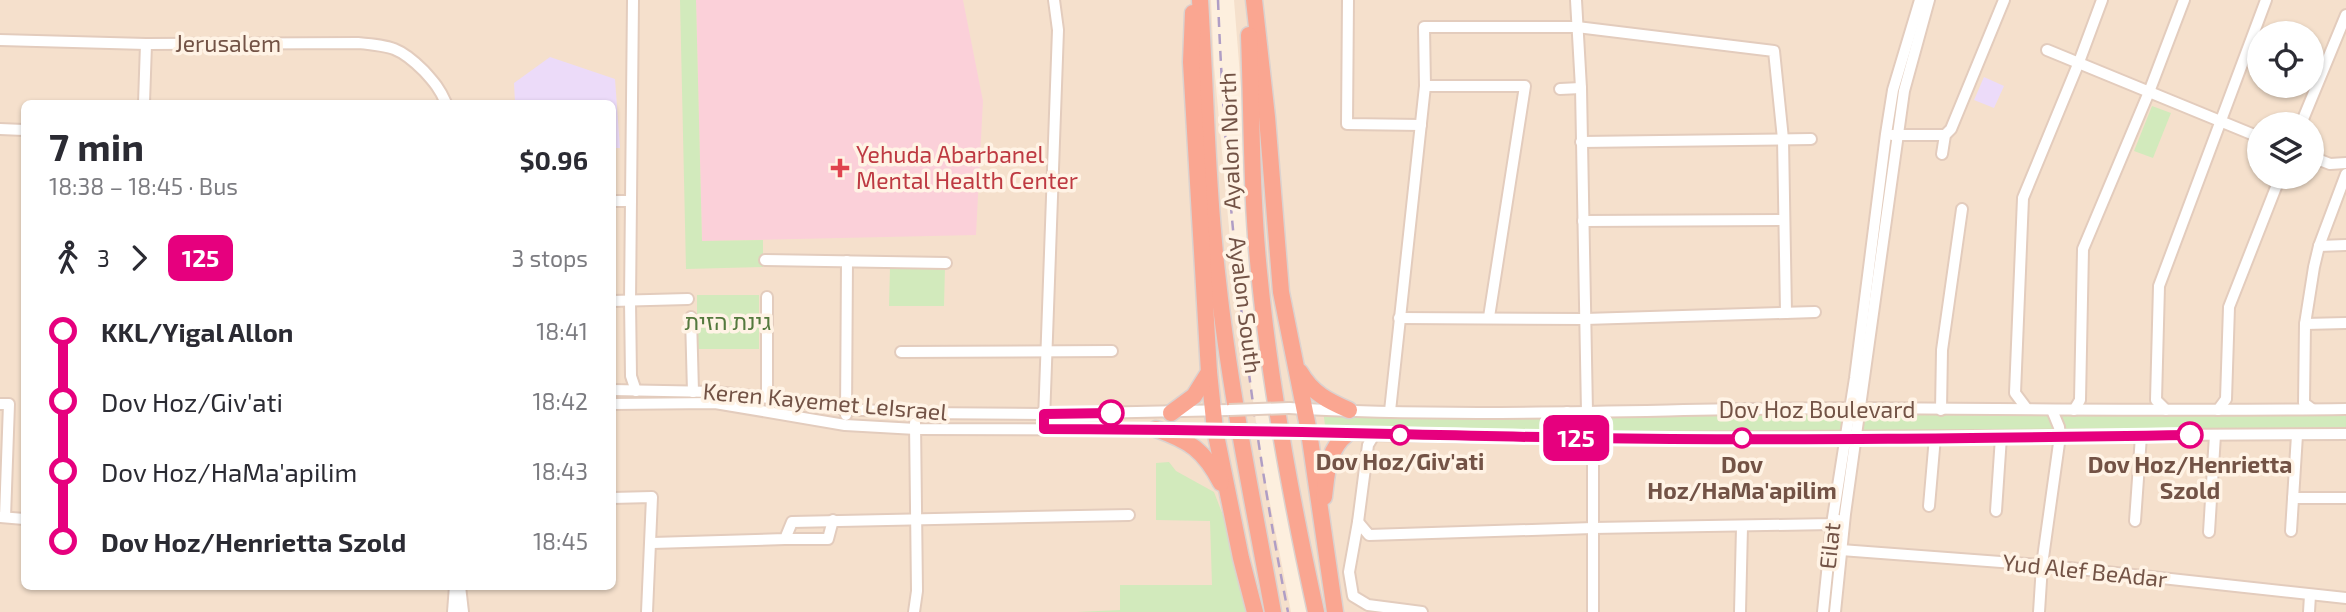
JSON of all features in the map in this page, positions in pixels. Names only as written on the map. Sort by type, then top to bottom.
[{"type":"highway","points":[[1194,0],[1191,62],[1209,372],[1221,410],[1216,430],[1255,612]]},
{"type":"highway","name":"Ayalon South","points":[[1200,0],[1218,284],[1273,612]]},
{"type":"highway","name":"Ayalon North","points":[[1248,0],[1259,278],[1268,354],[1295,516],[1316,612]]},
{"type":"highway","points":[[1254,0],[1282,292],[1295,362],[1297,408],[1321,520],[1335,612]]},
{"type":"highway","points":[[1295,362],[1313,390],[1323,399],[1349,410]]},
{"type":"highway","points":[[1171,413],[1194,396],[1209,372]]},
{"type":"highway","points":[[1156,429],[1177,436],[1201,452],[1229,500]]},
{"type":"highway","points":[[1321,520],[1328,462],[1338,441],[1354,434]]},
{"type":"street","points":[[633,0],[630,301],[631,376],[636,391]]},
{"type":"street","points":[[1044,429],[1058,30],[1054,0]]},
{"type":"street","points":[[1349,0],[1347,124],[1421,125]]},
{"type":"street","points":[[1576,0],[1581,88],[1587,412],[1593,428],[1602,438],[1593,449]]},
{"type":"street","points":[[1854,409],[1863,379],[1892,135],[1893,90],[1920,0]]},
{"type":"street","points":[[1850,438],[1892,135],[1929,0]]},
{"type":"street","points":[[1942,154],[1945,135],[1951,129],[2004,0]]},
{"type":"street","points":[[2027,409],[2015,393],[2023,198],[2102,0]]},
{"type":"street","points":[[2074,410],[2080,400],[2083,249],[2149,92],[2184,0]]},
{"type":"street","points":[[2166,410],[2156,400],[2160,286],[2266,0]]},
{"type":"street","points":[[2306,112],[2346,15]]},
{"type":"street","points":[[1390,411],[1425,86],[1424,27],[1577,27],[1774,51],[1783,139],[1786,313]]},
{"type":"street","name":"Jerusalem","points":[[0,40],[146,44],[333,43],[385,46],[406,53],[439,87],[445,100]]},
{"type":"street","points":[[144,100],[146,44]]},
{"type":"street","points":[[2047,50],[2247,132]]},
{"type":"street","points":[[1425,86],[1525,86],[1489,317]]},
{"type":"street","points":[[1560,89],[1581,88]]},
{"type":"street","points":[[0,129],[21,130]]},
{"type":"street","points":[[1892,135],[1945,135]]},
{"type":"street","points":[[1581,142],[1811,139]]},
{"type":"street","points":[[2324,162],[2346,163]]},
{"type":"street","points":[[2312,409],[2304,402],[2305,324],[2319,246],[2346,174]]},
{"type":"street","points":[[2218,410],[2226,399],[2229,307],[2275,189]]},
{"type":"street","points":[[616,201],[631,201]]},
{"type":"street","points":[[1941,410],[1942,350],[1962,209]]},
{"type":"street","points":[[1583,221],[1784,220]]},
{"type":"street","points":[[2319,246],[2346,245]]},
{"type":"street","points":[[765,260],[946,263]]},
{"type":"street","points":[[845,425],[847,261]]},
{"type":"street","points":[[767,297],[767,397]]},
{"type":"street","points":[[616,301],[688,299]]},
{"type":"street","points":[[1399,318],[1585,319],[1815,312]]},
{"type":"street","points":[[691,317],[693,392]]},
{"type":"street","points":[[2305,324],[2346,323]]},
{"type":"street","points":[[901,352],[1112,351]]},
{"type":"street","points":[[1863,379],[1869,401],[1882,409]]},
{"type":"street","name":"Keren Kayemet LeIsrael","points":[[616,390],[767,397],[846,409],[915,412],[1171,413],[1297,408]]},
{"type":"street","points":[[0,404],[9,404],[3,517],[21,519]]},
{"type":"street","name":"Keren Kayemet LeIsrael","points":[[616,404],[715,404],[845,425],[916,429],[1301,432]]},
{"type":"street","name":"Dov Hoz Boulevard","points":[[1297,408],[1567,412],[2346,409]]},
{"type":"street","points":[[2039,612],[2042,565],[2060,436],[2052,410]]},
{"type":"street","points":[[914,612],[917,591],[915,412]]},
{"type":"street","points":[[1567,412],[1579,421],[1585,438],[1593,449],[1593,612]]},
{"type":"street","name":"Dov Hoz Boulevard","points":[[1301,432],[1354,434],[1371,440],[2346,434]]},
{"type":"street","points":[[2210,531],[2215,435]]},
{"type":"street","points":[[2291,531],[2297,435]]},
{"type":"street","points":[[2135,521],[2141,436]]},
{"type":"street","points":[[1929,506],[1935,437]]},
{"type":"street","points":[[1996,510],[2001,437]]},
{"type":"street","name":"Eilat","points":[[1835,612],[1850,438]]},
{"type":"street","name":"Eilat","points":[[1823,612],[1832,524],[1850,438]]},
{"type":"street","points":[[1371,440],[1349,572],[1353,596],[1368,605],[1422,612]]},
{"type":"street","points":[[616,498],[652,497],[647,612]]},
{"type":"street","points":[[2293,498],[2346,498]]},
{"type":"street","points":[[1354,541],[1369,535],[1832,524],[1845,514]]},
{"type":"street","points":[[785,539],[792,522],[1129,515]]},
{"type":"street","points":[[652,543],[828,539],[833,520]]},
{"type":"street","points":[[1358,522],[1369,535]]},
{"type":"street","points":[[1740,612],[1742,527]]},
{"type":"street","points":[[1829,561],[1841,550]]},
{"type":"street","name":"Yud Alef BeAdar","points":[[1841,550],[2042,565],[2346,598]]},
{"type":"street","points":[[453,612],[455,590]]},
{"type":"street","points":[[460,590],[463,612]]},
{"type":"street","points":[[2309,612],[2310,595]]},
{"type":"shaded area","points":[[0,0],[1211,0],[1214,65],[1230,239],[1261,457],[1291,612],[0,612]]},
{"type":"shaded area","name":"Yehuda Abarbanel Mental Health Center","points":[[696,0],[963,0],[983,101],[976,235],[702,241]]},
{"type":"shaded area","points":[[1234,0],[2346,0],[2346,612],[1312,612],[1256,278]]},
{"type":"shaded area","points":[[550,57],[615,79],[620,148],[616,148],[616,100],[515,100],[514,83]]},
{"type":"shaded area","points":[[1984,77],[2004,86],[1994,108],[1974,100]]},
{"type":"green space","points":[[680,0],[696,0],[702,241],[763,240],[763,267],[686,269]]},
{"type":"green space","points":[[2152,106],[2171,113],[2153,158],[2134,151]]},
{"type":"green space","points":[[890,267],[945,267],[944,306],[889,306]]},
{"type":"green space","name":"גינת הזית","points":[[697,295],[759,295],[759,349],[697,349]]},
{"type":"green space","points":[[1859,408],[2346,409],[2346,434],[1855,438]]},
{"type":"green space","points":[[1849,409],[1844,438],[1602,438],[1587,412]]},
{"type":"green space","points":[[1323,410],[1567,412],[1585,438],[1326,433]]},
{"type":"green space","points":[[1169,462],[1176,471],[1214,492],[1224,518],[1246,612],[1077,612],[1120,610],[1120,585],[1212,585],[1210,521],[1156,520],[1156,463]]},
{"type":"railway","points":[[1218,0],[1227,154],[1241,308],[1261,460],[1288,612]]},
{"type":"bus line","name":"125","points":[[1111,413],[1044,414],[1044,429],[1293,431],[1367,435],[1585,438],[2190,435]]},
{"type":"place","name":"Yehuda Abarbanel Mental Health Center","points":[[840,168]]},
{"type":"place","name":"Dov Hoz/Giv'ati","points":[[1400,435]]},
{"type":"place","name":"Dov Hoz/Henrietta Szold","points":[[2190,435]]},
{"type":"place","name":"Dov Hoz/HaMa'apilim","points":[[1742,438]]}]
